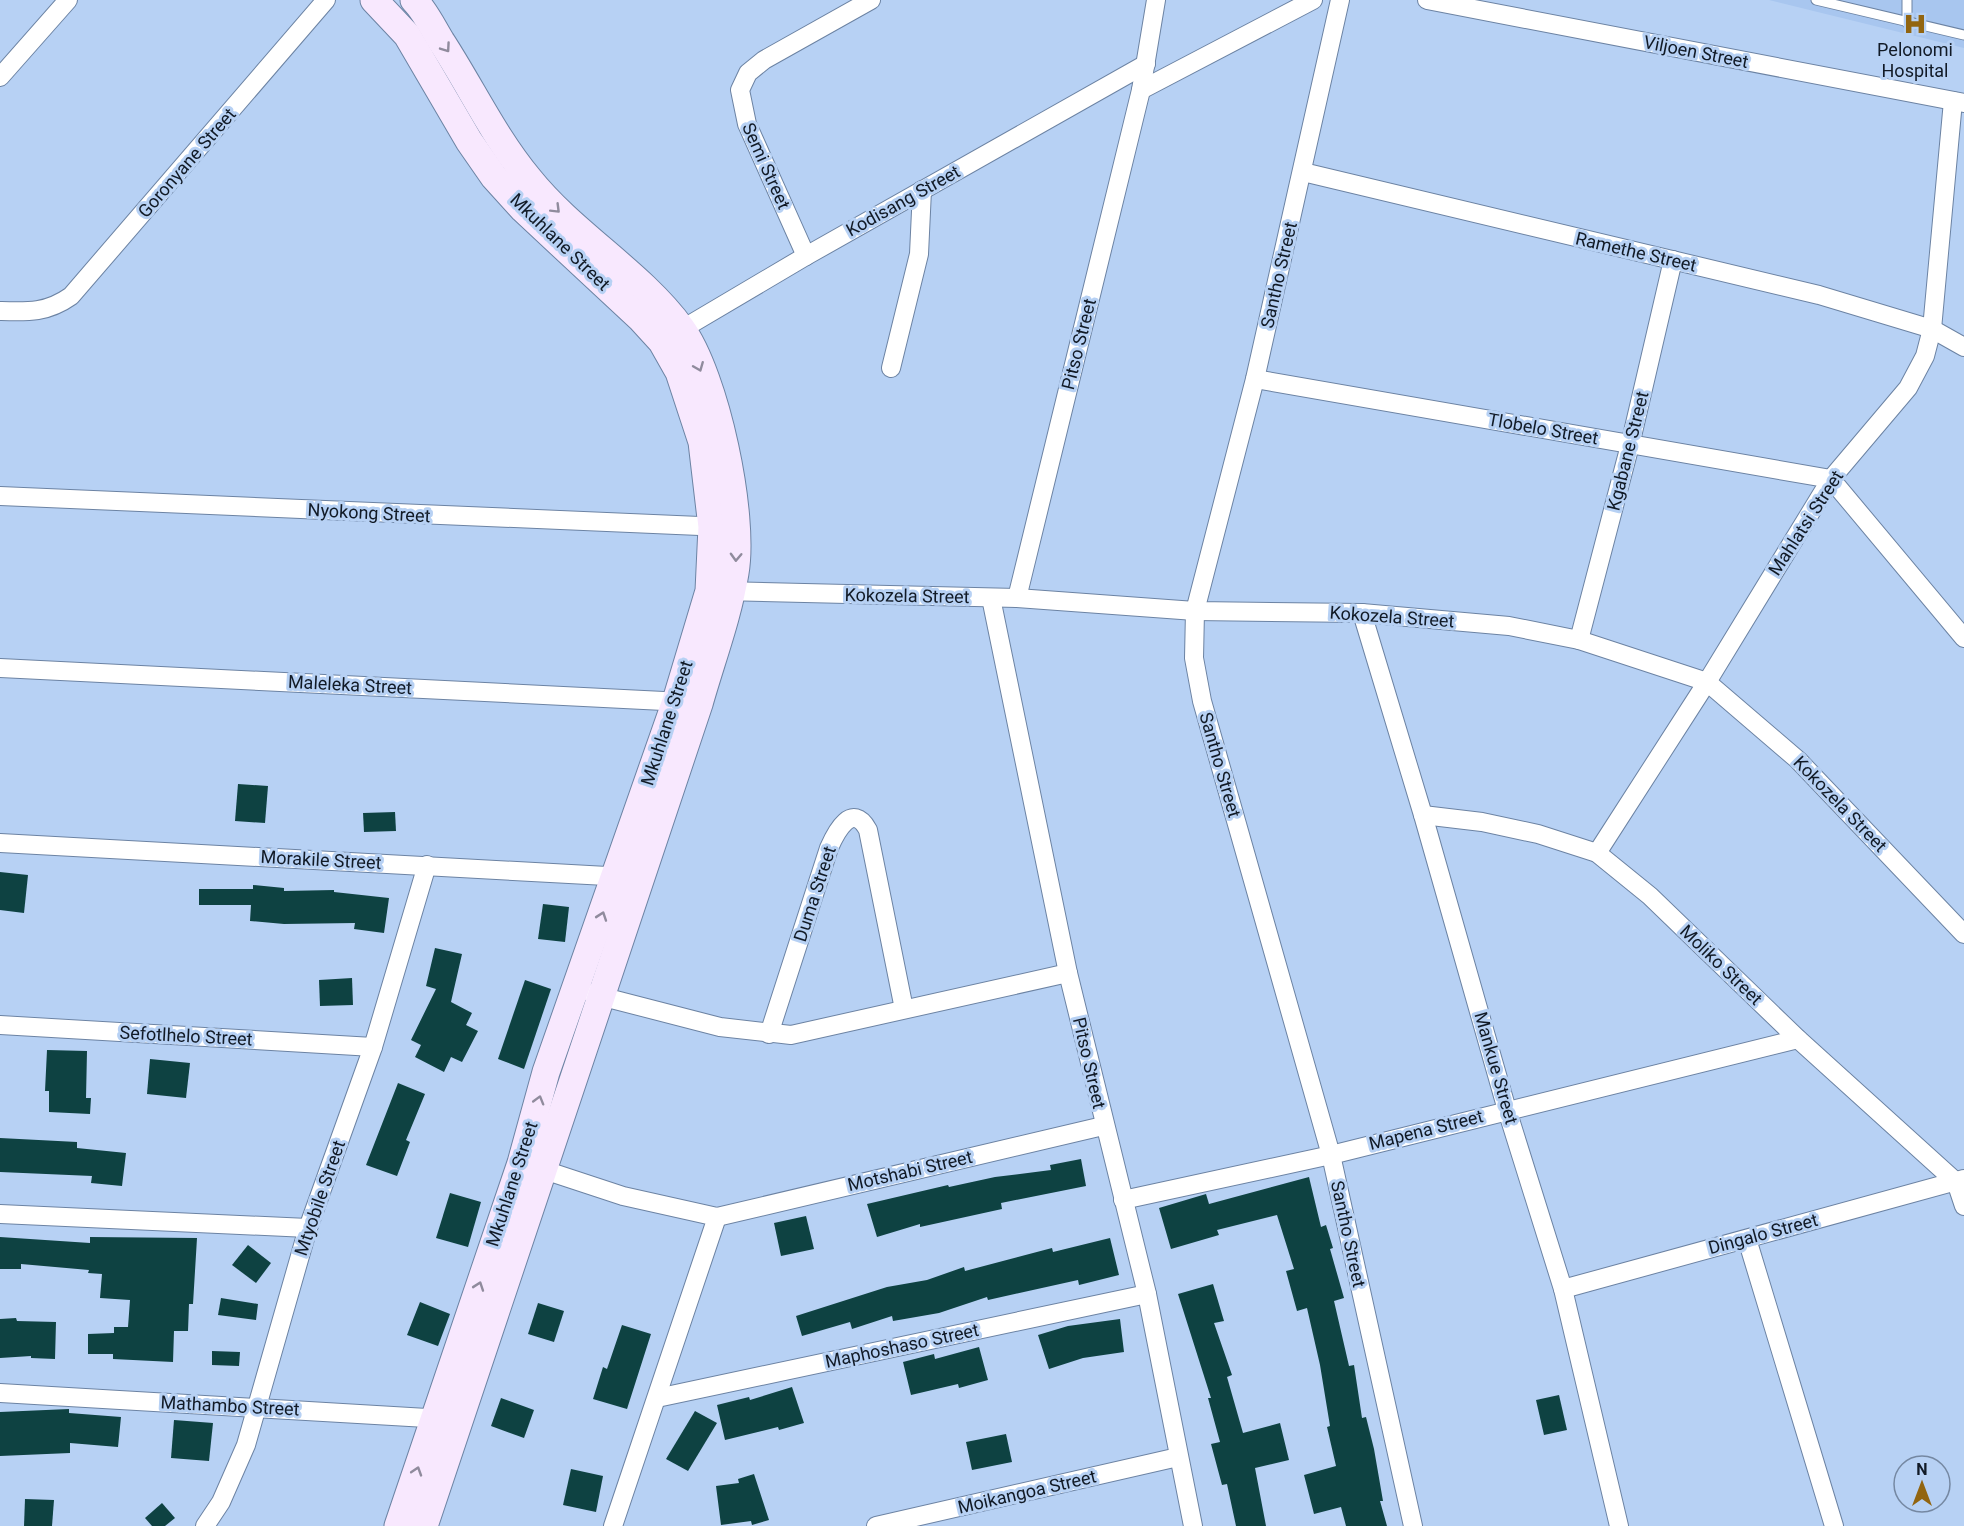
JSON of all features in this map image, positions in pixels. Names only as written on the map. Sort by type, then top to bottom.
[{"type":"street","points":[[0,77],[68,0]]},
{"type":"street","name":"Goronyane Street","points":[[0,311],[37,312],[63,301],[93,272],[326,0]]},
{"type":"street","name":"Mkuhlane Street","points":[[374,0],[407,35],[469,141],[494,177],[523,209],[642,319],[672,335]]},
{"type":"street","name":"Mkuhlane Street","points":[[398,1526],[433,1419],[602,998],[629,877],[687,703],[720,591],[724,527],[702,442],[679,372],[672,335],[644,287],[593,244],[538,190],[501,141],[453,58],[414,0]]},
{"type":"street","name":"Semi Street","points":[[806,256],[747,124],[740,90],[748,73],[764,60],[871,0]]},
{"type":"street","name":"Pitso Street","points":[[1017,598],[1142,90],[1156,0]]},
{"type":"street","points":[[1142,90],[1312,0]]},
{"type":"street","name":"Santho Street","points":[[1340,0],[1255,379],[1195,611],[1194,658],[1202,701],[1331,1155],[1413,1526]]},
{"type":"street","name":"Viljoen Street","points":[[1427,0],[1958,102]]},
{"type":"street","name":"Kodisang Street","points":[[672,335],[806,256],[1146,64]]},
{"type":"street","name":"Mahlatsi Street","points":[[1597,853],[1707,682],[1831,479],[1908,388],[1925,356],[1932,329],[1958,102]]},
{"type":"street","name":"Ramethe Street","points":[[1303,172],[1819,295],[1932,329],[1964,347]]},
{"type":"street","points":[[891,368],[919,254],[922,190]]},
{"type":"street","name":"Kgabane Street","points":[[1579,640],[1630,445],[1673,261]]},
{"type":"street","name":"Tlobelo Street","points":[[1255,379],[1831,479]]},
{"type":"street","points":[[1831,479],[1964,638]]},
{"type":"street","name":"Nyokong Street","points":[[0,496],[724,527]]},
{"type":"street","name":"Kokozela Street","points":[[720,591],[1017,598],[1195,611],[1362,613],[1509,626],[1579,640],[1707,682],[1798,760],[1964,934]]},
{"type":"street","name":"Pitso Street","points":[[991,598],[1068,973],[1103,1126],[1147,1294],[1193,1526]]},
{"type":"street","name":"Mankue Street","points":[[1362,613],[1424,815],[1507,1110],[1563,1289],[1619,1526]]},
{"type":"street","name":"Maleleka Street","points":[[0,668],[687,703]]},
{"type":"street","name":"Moliko Street","points":[[1424,815],[1482,822],[1516,829],[1597,853],[1650,896],[1798,1039],[1960,1180],[1964,1206]]},
{"type":"street","name":"Duma Street","points":[[769,1034],[829,848],[837,829],[848,820],[856,818],[864,822],[868,830],[904,1009]]},
{"type":"street","name":"Morakile Street","points":[[0,843],[629,877]]},
{"type":"street","name":"Mtyobile Street","points":[[205,1526],[221,1502],[246,1445],[308,1228],[373,1047],[427,866]]},
{"type":"street","name":"Mkuhlane Street","points":[[424,1526],[461,1420],[533,1167],[546,1072],[576,989],[629,877]]},
{"type":"street","points":[[576,989],[602,998],[720,1027],[769,1034],[800,1033],[1068,973]]},
{"type":"street","name":"Sefotlhelo Street","points":[[0,1025],[373,1047]]},
{"type":"street","name":"Mapena Street","points":[[1123,1200],[1331,1155],[1798,1039]]},
{"type":"street","name":"Motshabi Street","points":[[533,1167],[623,1196],[717,1217],[1103,1126]]},
{"type":"street","name":"Dingalo Street","points":[[1563,1289],[1960,1180]]},
{"type":"street","points":[[0,1214],[308,1228]]},
{"type":"street","points":[[613,1526],[717,1217]]},
{"type":"street","points":[[1747,1239],[1834,1526]]},
{"type":"street","name":"Maphoshaso Street","points":[[657,1398],[1147,1294]]},
{"type":"street","name":"Mathambo Street","points":[[0,1393],[461,1420]]},
{"type":"street","name":"Moikangoa Street","points":[[876,1526],[1179,1457]]},
{"type":"lane","points":[[1816,0],[1964,35]]},
{"type":"lane","points":[[1907,23],[1908,0]]},
{"type":"shaded area","name":"Pelonomi Hospital","points":[[1769,0],[1964,0],[1964,48]]},
{"type":"building","points":[[238,784],[268,786],[265,823],[235,821]]},
{"type":"building","points":[[395,812],[396,831],[364,832],[363,813]]},
{"type":"building","points":[[0,872],[28,875],[24,913],[0,910]]},
{"type":"building","points":[[253,885],[284,888],[284,891],[334,890],[334,892],[389,898],[384,933],[354,929],[355,923],[284,924],[250,921],[251,905],[199,905],[199,889],[253,889]]},
{"type":"building","points":[[543,904],[569,907],[565,942],[538,939]]},
{"type":"building","points":[[435,948],[462,954],[451,1002],[472,1013],[466,1025],[478,1031],[462,1062],[451,1057],[444,1072],[415,1057],[421,1045],[411,1040],[436,989],[426,986]]},
{"type":"building","points":[[352,978],[353,1005],[320,1006],[319,980]]},
{"type":"building","points":[[525,980],[551,989],[524,1069],[498,1059]]},
{"type":"building","points":[[47,1050],[87,1051],[86,1098],[91,1098],[90,1114],[49,1112],[49,1091],[45,1091]]},
{"type":"building","points":[[150,1059],[190,1063],[186,1098],[147,1094]]},
{"type":"building","points":[[398,1083],[425,1094],[406,1140],[410,1142],[397,1176],[366,1165]]},
{"type":"building","points":[[0,1138],[77,1142],[77,1148],[126,1153],[122,1186],[91,1183],[92,1176],[0,1172]]},
{"type":"building","points":[[1081,1159],[1086,1186],[1001,1203],[1002,1209],[920,1227],[920,1224],[877,1237],[867,1204],[948,1185],[949,1187],[995,1177],[1051,1170],[1050,1165]]},
{"type":"building","points":[[1309,1177],[1321,1227],[1326,1225],[1333,1248],[1330,1249],[1344,1298],[1334,1301],[1349,1366],[1354,1365],[1362,1418],[1366,1417],[1374,1449],[1383,1501],[1380,1501],[1387,1526],[1346,1526],[1341,1507],[1314,1514],[1304,1475],[1336,1466],[1327,1427],[1330,1426],[1320,1365],[1307,1308],[1297,1311],[1286,1271],[1294,1269],[1277,1215],[1217,1230],[1219,1235],[1171,1249],[1159,1208],[1206,1194],[1209,1204]]},
{"type":"building","points":[[450,1193],[481,1202],[468,1247],[436,1238]]},
{"type":"building","points":[[806,1216],[814,1249],[781,1256],[774,1223]]},
{"type":"building","points":[[0,1237],[90,1243],[90,1237],[197,1238],[193,1304],[189,1304],[188,1331],[174,1331],[173,1362],[113,1359],[113,1354],[88,1354],[88,1334],[114,1333],[114,1327],[128,1327],[130,1300],[100,1298],[102,1274],[88,1273],[89,1270],[21,1264],[21,1269],[0,1269]]},
{"type":"building","points":[[1110,1238],[1119,1275],[1079,1285],[1078,1280],[988,1300],[987,1297],[939,1313],[893,1321],[892,1316],[852,1329],[850,1322],[802,1336],[796,1316],[887,1287],[927,1280],[964,1267],[965,1271],[1052,1248],[1053,1252]]},
{"type":"building","points":[[248,1245],[271,1263],[256,1283],[232,1265]]},
{"type":"building","points":[[1213,1284],[1224,1321],[1214,1323],[1232,1375],[1227,1377],[1243,1433],[1280,1423],[1289,1460],[1255,1468],[1266,1526],[1236,1526],[1227,1484],[1222,1485],[1211,1444],[1220,1442],[1208,1398],[1211,1398],[1178,1294]]},
{"type":"building","points":[[221,1298],[258,1304],[256,1320],[218,1315]]},
{"type":"building","points":[[420,1302],[450,1314],[438,1346],[407,1335]]},
{"type":"building","points":[[538,1303],[564,1311],[554,1342],[528,1334]]},
{"type":"building","points":[[16,1318],[17,1321],[56,1322],[55,1359],[31,1358],[31,1356],[0,1358],[0,1319]]},
{"type":"building","points":[[1120,1319],[1124,1352],[1083,1358],[1049,1369],[1038,1335],[1068,1326]]},
{"type":"building","points":[[622,1325],[651,1334],[627,1409],[593,1399],[603,1367],[607,1369]]},
{"type":"building","points":[[979,1347],[988,1380],[959,1388],[958,1384],[911,1395],[903,1362],[934,1354],[935,1359]]},
{"type":"building","points":[[212,1351],[240,1352],[239,1366],[212,1365]]},
{"type":"building","points":[[792,1387],[804,1423],[725,1440],[717,1405],[749,1397],[750,1400]]},
{"type":"building","points":[[1559,1395],[1567,1430],[1544,1435],[1536,1400]]},
{"type":"building","points":[[501,1398],[534,1410],[524,1438],[491,1426]]},
{"type":"building","points":[[69,1409],[69,1413],[121,1417],[118,1447],[70,1443],[70,1453],[0,1456],[0,1412]]},
{"type":"building","points":[[695,1411],[717,1423],[688,1471],[666,1459]]},
{"type":"building","points":[[174,1420],[213,1423],[209,1461],[171,1458]]},
{"type":"building","points":[[1006,1434],[1012,1462],[972,1470],[966,1442]]},
{"type":"building","points":[[571,1469],[603,1476],[596,1512],[563,1505]]},
{"type":"building","points":[[754,1474],[769,1520],[752,1525],[751,1521],[721,1525],[716,1486],[739,1483],[738,1479]]},
{"type":"building","points":[[25,1499],[54,1500],[52,1526],[24,1526]]},
{"type":"building","points":[[162,1503],[175,1518],[165,1526],[152,1526],[145,1518]]},
{"type":"place","name":"Pelonomi Hospital","points":[[1915,24]]}]
